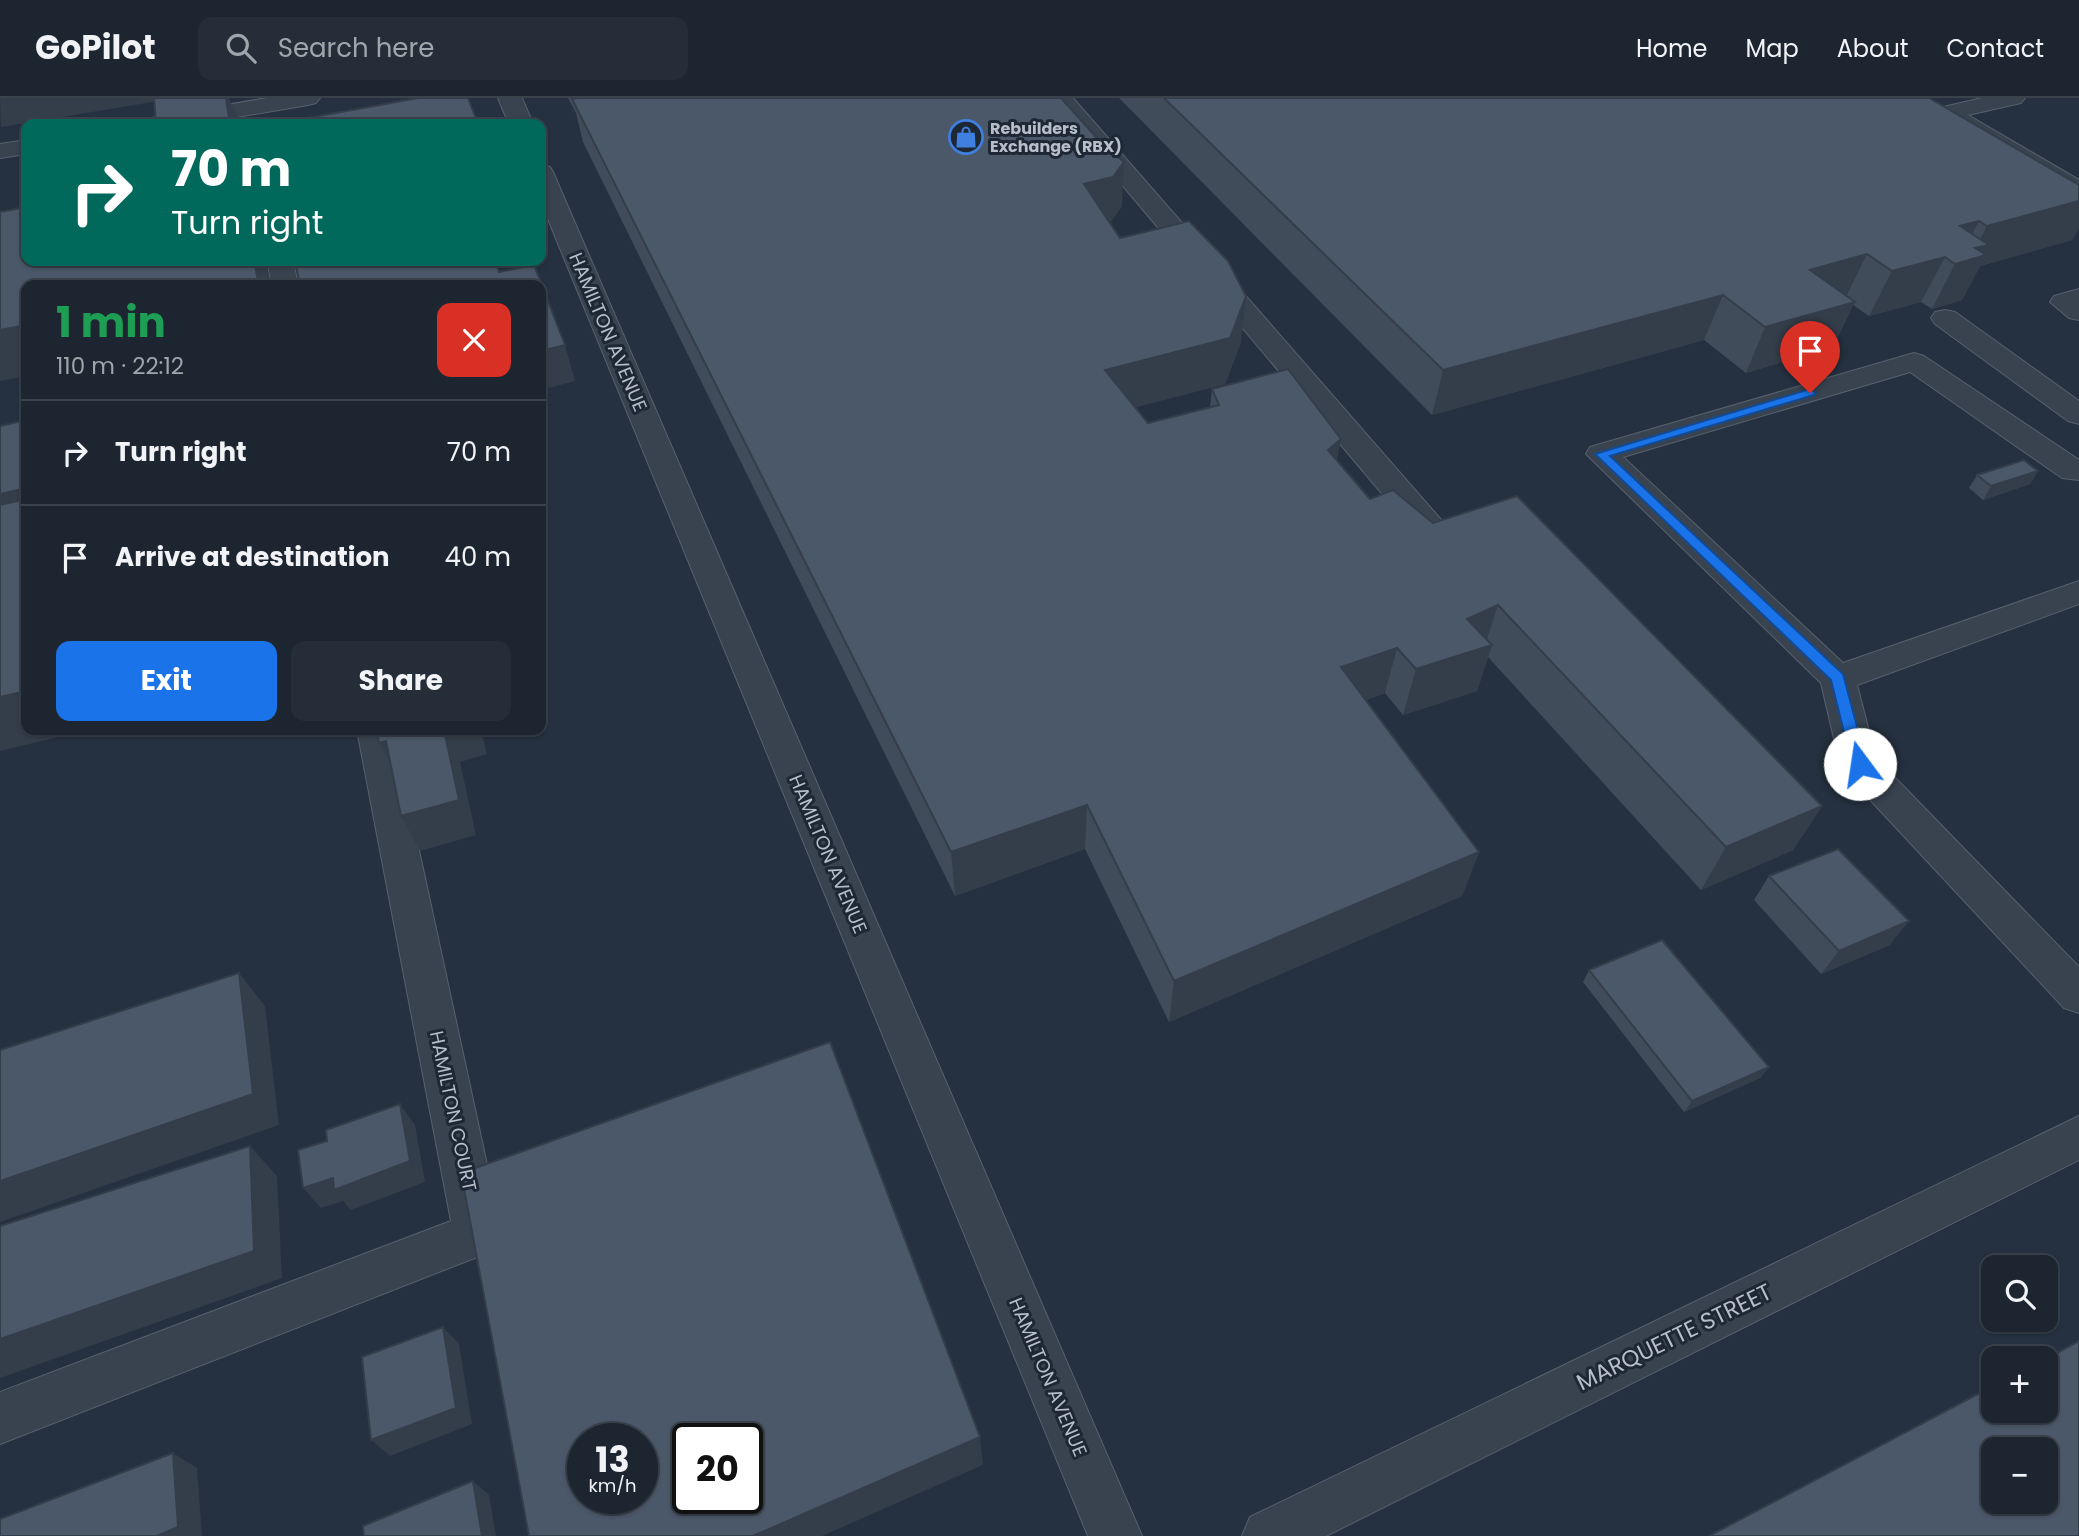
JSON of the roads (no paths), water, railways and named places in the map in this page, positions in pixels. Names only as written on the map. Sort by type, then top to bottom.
[{"type":"street","points":[[215,119],[250,116],[308,98]]},
{"type":"street","points":[[510,98],[519,119]]},
{"type":"street","points":[[1061,98],[1309,383],[1438,538]]},
{"type":"street","points":[[2012,98],[1947,113],[2079,191]]},
{"type":"street","points":[[0,151],[21,147]]},
{"type":"street","name":"HAMILTON AVENUE","points":[[546,184],[1115,1536]]},
{"type":"street","points":[[2079,297],[2064,302],[2079,312]]},
{"type":"street","points":[[1945,318],[2079,415]]},
{"type":"street","points":[[2079,470],[2073,471],[1914,362],[1601,454],[1838,678],[1860,764],[2079,995]]},
{"type":"street","points":[[1838,678],[2079,592]]},
{"type":"street","name":"HAMILTON COURT","points":[[0,1418],[481,1254],[376,735]]},
{"type":"street","name":"MARQUETTE STREET","points":[[1269,1536],[2079,1137]]},
{"type":"place","name":"Rebuilders Exchange (RBX)","points":[[966,137]]}]
